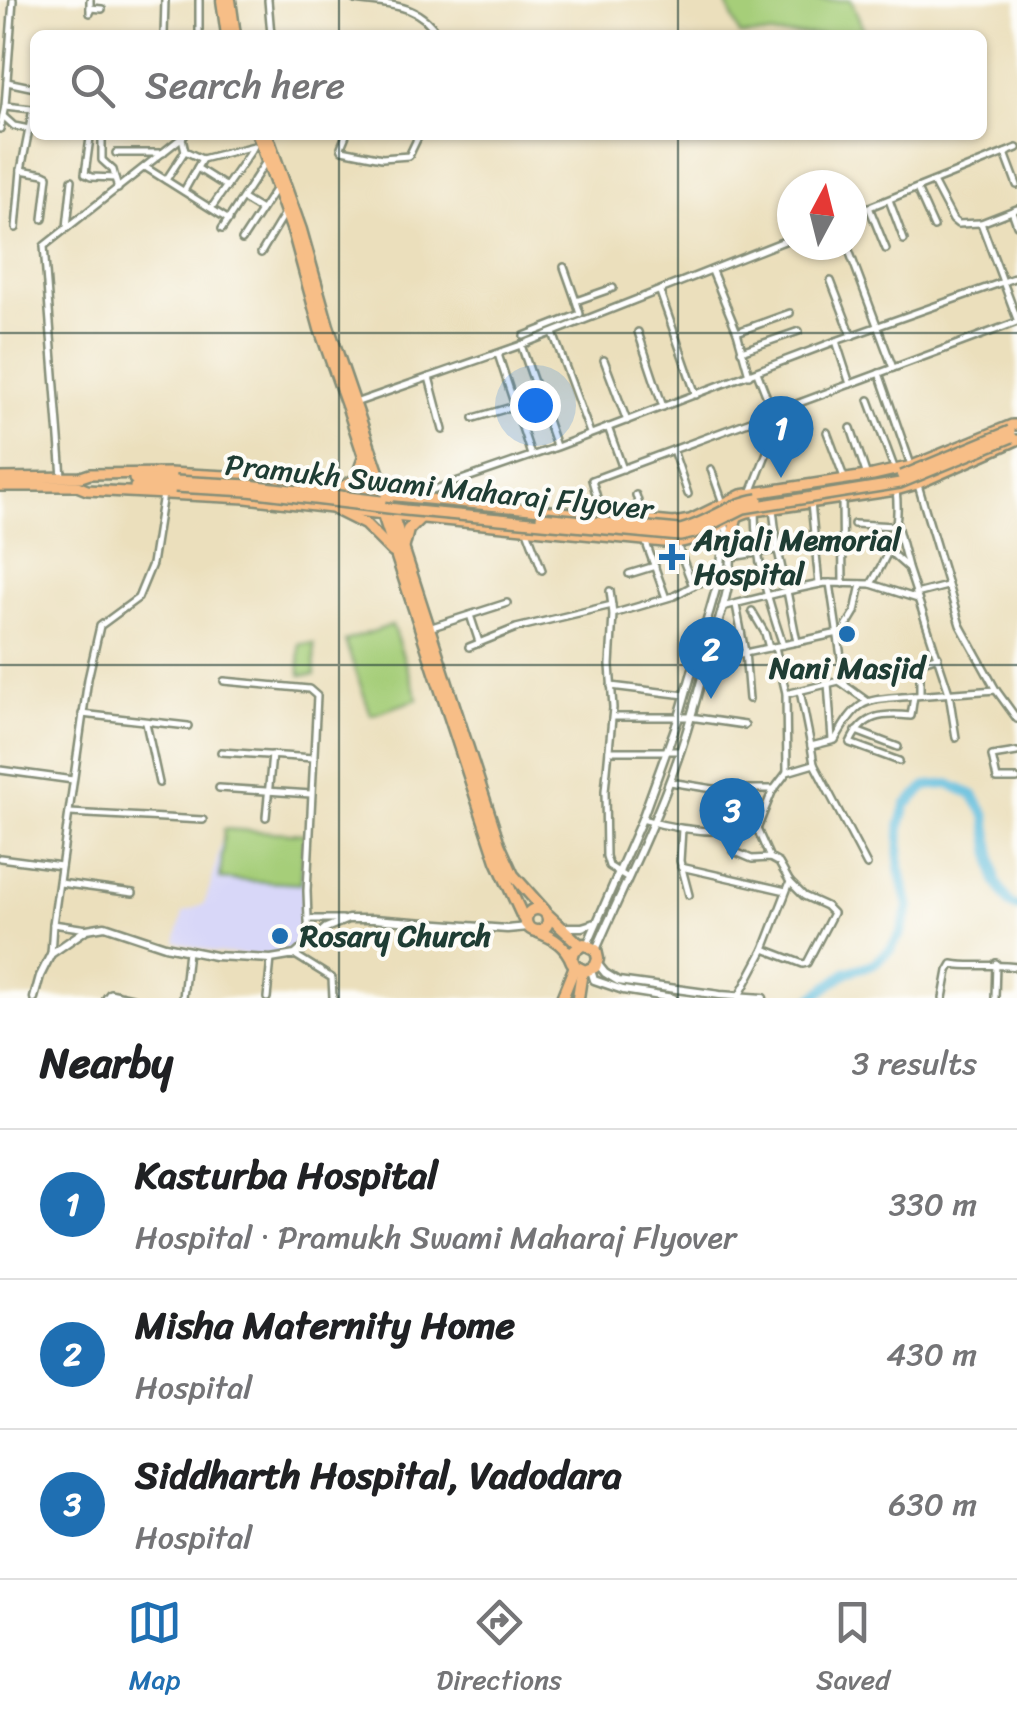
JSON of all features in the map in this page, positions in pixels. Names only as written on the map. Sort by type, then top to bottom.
[{"type":"highway","points":[[222,0],[226,30]]},
{"type":"highway","points":[[230,0],[234,30]]},
{"type":"highway","points":[[260,140],[281,186],[320,330],[351,404],[364,457],[381,494]]},
{"type":"highway","points":[[260,140],[301,230],[351,404],[497,861],[530,927],[562,945],[583,967]]},
{"type":"highway","points":[[340,489],[356,479],[364,457]]},
{"type":"highway","points":[[335,508],[365,524],[400,552],[429,628],[504,858],[558,926],[587,947]]},
{"type":"highway","points":[[400,552],[408,530],[420,518]]},
{"type":"highway","points":[[530,927],[526,917],[530,910],[538,908],[546,913]]},
{"type":"highway","points":[[530,927],[542,930],[547,925],[546,913]]},
{"type":"highway","points":[[583,967],[572,954],[587,947]]},
{"type":"highway","points":[[578,998],[587,947]]},
{"type":"highway","points":[[562,998],[583,967]]},
{"type":"main road","points":[[0,478],[62,477],[79,482],[87,490],[246,498],[676,542],[702,535],[737,516],[917,484],[1012,444],[1015,433],[1012,425],[895,470],[733,497],[682,523],[603,518],[246,477],[90,474],[79,482],[0,486]]},
{"type":"main road","name":"Pramukh Swami Maharaj Flyover","points":[[79,482],[248,491],[680,536],[744,508],[900,482],[1015,433]]},
{"type":"main road","points":[[702,535],[727,545],[737,516]]},
{"type":"street","points":[[0,129],[12,0]]},
{"type":"street","points":[[90,0],[90,11],[102,9]]},
{"type":"street","points":[[164,30],[165,0]]},
{"type":"street","points":[[199,0],[199,30]]},
{"type":"street","points":[[268,0],[271,30]]},
{"type":"street","points":[[355,0],[412,10],[435,30]]},
{"type":"street","points":[[0,16],[12,17]]},
{"type":"street","points":[[7,82],[30,87]]},
{"type":"street","points":[[4,102],[30,107]]},
{"type":"street","points":[[3,116],[14,126],[29,129]]},
{"type":"street","points":[[16,228],[30,125]]},
{"type":"street","points":[[90,140],[85,174],[91,178],[115,178]]},
{"type":"street","points":[[102,140],[102,160],[111,168],[118,189]]},
{"type":"street","points":[[173,140],[174,144]]},
{"type":"street","points":[[62,477],[44,246],[178,140]]},
{"type":"street","points":[[166,180],[185,151],[184,140]]},
{"type":"street","points":[[185,151],[202,158],[260,140]]},
{"type":"street","points":[[212,207],[260,140]]},
{"type":"street","points":[[344,140],[342,150],[386,158],[409,156],[416,140]]},
{"type":"street","points":[[886,249],[869,208],[1017,148]]},
{"type":"street","points":[[116,153],[163,153]]},
{"type":"street","points":[[1005,153],[1017,185]]},
{"type":"street","points":[[184,192],[202,158]]},
{"type":"street","points":[[222,229],[267,160]]},
{"type":"street","points":[[145,167],[229,220]]},
{"type":"street","points":[[197,168],[227,187]]},
{"type":"street","points":[[21,170],[48,176],[44,219]]},
{"type":"street","points":[[67,228],[72,180]]},
{"type":"street","points":[[934,182],[958,224],[981,222],[1015,210],[1017,225]]},
{"type":"street","points":[[242,240],[281,186]]},
{"type":"street","points":[[917,188],[934,227]]},
{"type":"street","points":[[243,199],[262,210]]},
{"type":"street","points":[[888,200],[904,240]]},
{"type":"street","points":[[261,253],[286,212]]},
{"type":"street","points":[[603,518],[592,480],[1017,320],[981,222]]},
{"type":"street","points":[[351,404],[522,345],[777,244]]},
{"type":"street","points":[[853,260],[893,368]]},
{"type":"street","points":[[524,336],[580,314],[564,267]]},
{"type":"street","points":[[712,270],[741,352],[773,413]]},
{"type":"street","points":[[411,497],[1017,277]]},
{"type":"street","points":[[831,281],[852,336]]},
{"type":"street","points":[[576,301],[612,288]]},
{"type":"street","points":[[660,292],[696,395]]},
{"type":"street","points":[[737,332],[790,313]]},
{"type":"street","points":[[741,352],[799,331]]},
{"type":"street","points":[[638,332],[663,407]]},
{"type":"street","points":[[553,333],[590,434]]},
{"type":"street","points":[[836,341],[850,384]]},
{"type":"street","points":[[522,345],[556,447]]},
{"type":"street","points":[[498,354],[531,456]]},
{"type":"street","points":[[604,360],[627,420]]},
{"type":"street","points":[[879,373],[912,466],[960,626],[1017,719]]},
{"type":"street","points":[[429,378],[443,430]]},
{"type":"street","points":[[869,400],[895,470]]},
{"type":"street","points":[[474,418],[514,406]]},
{"type":"street","points":[[751,493],[784,408]]},
{"type":"street","points":[[608,428],[623,469]]},
{"type":"street","points":[[851,428],[867,476]]},
{"type":"street","points":[[827,432],[845,480]]},
{"type":"street","points":[[673,450],[688,494]]},
{"type":"street","points":[[587,947],[628,878],[654,823],[680,751],[722,607],[731,558],[716,506],[711,470]]},
{"type":"street","points":[[871,584],[890,552],[899,512],[896,490]]},
{"type":"street","points":[[35,996],[50,954],[82,714],[100,626],[138,598],[152,564],[164,494]]},
{"type":"street","points":[[636,495],[644,522]]},
{"type":"street","points":[[842,499],[843,584]]},
{"type":"street","points":[[811,503],[820,584]]},
{"type":"street","points":[[774,509],[778,551],[797,642]]},
{"type":"street","points":[[755,512],[757,554],[786,694],[787,772],[774,790],[758,830],[770,858]]},
{"type":"street","points":[[854,524],[896,524]]},
{"type":"street","points":[[896,524],[950,693],[956,738]]},
{"type":"street","points":[[526,528],[542,570]]},
{"type":"street","points":[[645,540],[666,598]]},
{"type":"street","points":[[676,542],[693,586]]},
{"type":"street","points":[[731,558],[816,544]]},
{"type":"street","points":[[587,947],[668,751],[727,545]]},
{"type":"street","points":[[890,552],[909,570]]},
{"type":"street","points":[[629,574],[655,566]]},
{"type":"street","points":[[612,614],[728,576]]},
{"type":"street","points":[[722,607],[830,583],[871,584],[917,596],[948,586]]},
{"type":"street","points":[[830,583],[846,686]]},
{"type":"street","points":[[696,659],[707,661],[843,632],[854,612],[861,584]]},
{"type":"street","points":[[610,590],[612,717],[605,791],[606,861],[628,878]]},
{"type":"street","points":[[429,628],[507,603]]},
{"type":"street","points":[[736,605],[749,699]]},
{"type":"street","points":[[469,646],[516,628],[612,606]]},
{"type":"street","points":[[752,611],[776,647]]},
{"type":"street","points":[[470,614],[480,642]]},
{"type":"street","points":[[850,743],[860,725],[889,714],[912,716],[920,662],[938,656]]},
{"type":"street","points":[[224,681],[316,692],[309,942]]},
{"type":"street","points":[[786,694],[839,681],[867,701]]},
{"type":"street","points":[[828,684],[834,740]]},
{"type":"street","points":[[612,686],[686,694]]},
{"type":"street","points":[[800,690],[814,764],[867,865]]},
{"type":"street","points":[[834,740],[850,713],[867,701],[996,690]]},
{"type":"street","points":[[82,714],[188,726]]},
{"type":"street","points":[[612,717],[690,717],[745,726]]},
{"type":"street","points":[[146,722],[159,783]]},
{"type":"street","points":[[856,731],[898,746]]},
{"type":"street","points":[[811,746],[834,740],[899,760]]},
{"type":"street","points":[[609,751],[680,751]]},
{"type":"street","points":[[222,752],[314,758]]},
{"type":"street","points":[[1017,752],[992,756],[997,780],[1017,779]]},
{"type":"street","points":[[266,816],[272,755]]},
{"type":"street","points":[[787,772],[814,764]]},
{"type":"street","points":[[0,770],[73,780]]},
{"type":"street","points":[[670,782],[774,790]]},
{"type":"street","points":[[219,788],[311,794]]},
{"type":"street","points":[[734,789],[729,832],[733,852],[779,863],[790,882],[804,896],[826,906],[832,916],[804,964],[764,949]]},
{"type":"street","points":[[69,813],[203,820]]},
{"type":"street","points":[[642,819],[682,829],[758,830]]},
{"type":"street","points":[[682,829],[679,855],[689,895]]},
{"type":"street","points":[[0,858],[63,866]]},
{"type":"street","points":[[681,866],[786,891]]},
{"type":"street","points":[[60,882],[134,893]]},
{"type":"street","points":[[739,996],[764,949],[790,882]]},
{"type":"street","points":[[53,924],[87,929],[105,926],[165,946],[216,956],[271,960],[295,955],[326,928],[348,919]]},
{"type":"street","points":[[308,920],[373,919],[507,929],[530,927]]},
{"type":"street","points":[[558,926],[576,928],[595,923]]},
{"type":"street","points":[[50,954],[87,929]]},
{"type":"street","points":[[183,998],[188,950]]},
{"type":"street","points":[[295,955],[332,978],[334,998]]},
{"type":"street","points":[[267,998],[271,960]]},
{"type":"street","points":[[995,998],[996,963]]},
{"type":"street","points":[[942,998],[952,964],[996,963],[1017,967]]},
{"type":"street","points":[[583,967],[618,981],[763,998]]},
{"type":"street","points":[[583,967],[594,980],[623,990],[673,998]]},
{"type":"street","points":[[106,998],[110,993],[132,998]]},
{"type":"shaded area","points":[[224,829],[304,834],[305,884],[294,950],[270,956],[217,953],[176,942],[183,913],[204,904]]},
{"type":"green space","points":[[737,0],[851,0],[864,30],[738,30],[727,5]]},
{"type":"green space","points":[[392,625],[418,699],[371,715],[345,641]]},
{"type":"green space","points":[[299,644],[314,644],[315,675],[300,675]]},
{"type":"green space","points":[[224,829],[304,834],[301,884],[220,879]]},
{"type":"waterway","points":[[812,998],[847,972],[873,964],[890,950],[901,933],[909,907],[899,866],[900,826],[906,805],[926,786],[949,784],[973,795],[986,816],[996,882],[1010,904],[1017,907]]},
{"type":"place","name":"Kasturba Hospital","points":[[781,478]]},
{"type":"place","name":"Anjali Memorial Hospital","points":[[672,557]]},
{"type":"place","name":"Nani Masjid","points":[[847,634]]},
{"type":"place","name":"Misha Maternity Home","points":[[711,699]]},
{"type":"place","name":"Siddharth Hospital, Vadodara","points":[[732,860]]},
{"type":"place","name":"Rosary Church","points":[[280,936]]}]
